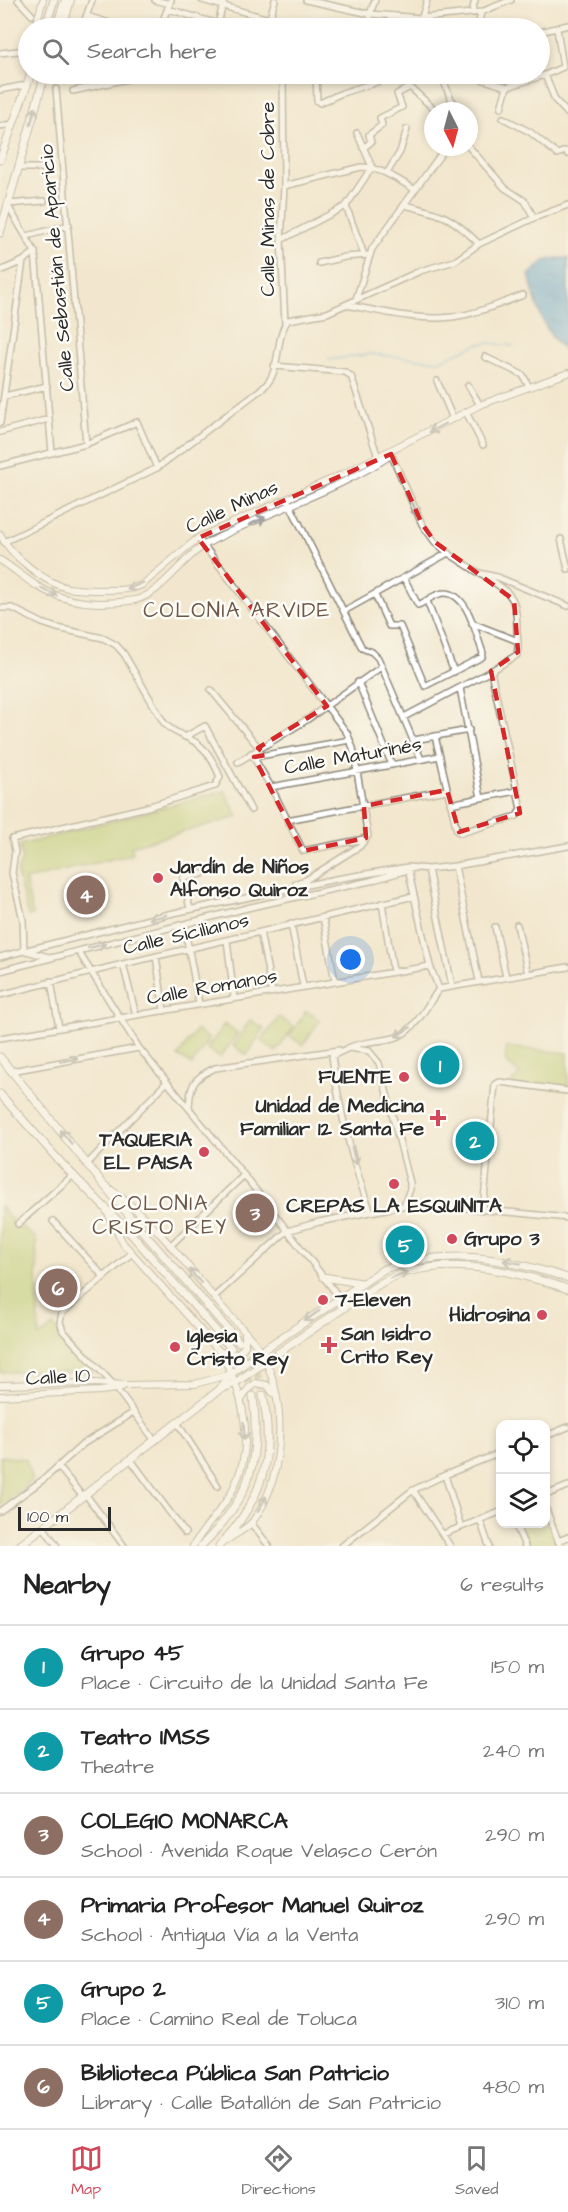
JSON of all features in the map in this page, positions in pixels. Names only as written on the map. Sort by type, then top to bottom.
[{"type":"main road","points":[[48,18],[54,0]]},
{"type":"main road","points":[[59,18],[64,0]]},
{"type":"main road","points":[[0,233],[42,84]]},
{"type":"main road","points":[[0,160],[26,86]]},
{"type":"main road","points":[[0,1057],[87,1164],[239,1342]]},
{"type":"main road","points":[[0,1094],[73,1175],[132,1235],[231,1348]]},
{"type":"main road","points":[[442,1257],[443,1267]]},
{"type":"main road","points":[[19,1546],[178,1424],[219,1390],[231,1374],[338,1298],[384,1269],[404,1262],[442,1257],[493,1259],[526,1265],[568,1278]]},
{"type":"main road","points":[[219,1390],[235,1383],[388,1279],[407,1272],[443,1267],[476,1267],[523,1275],[568,1289]]},
{"type":"main road","points":[[323,1277],[361,1283]]},
{"type":"main road","points":[[220,1545],[241,1519],[261,1485],[268,1450],[268,1420],[263,1395]]},
{"type":"main road","points":[[201,1546],[228,1517],[251,1474],[257,1438],[253,1396]]},
{"type":"street","points":[[18,0],[32,15]]},
{"type":"street","points":[[38,18],[43,0]]},
{"type":"street","points":[[66,18],[71,0]]},
{"type":"street","points":[[92,0],[87,16],[93,18]]},
{"type":"street","points":[[155,0],[201,18]]},
{"type":"street","points":[[202,0],[224,3],[266,18]]},
{"type":"street","points":[[269,18],[275,0]]},
{"type":"street","points":[[306,0],[325,2],[370,14],[422,18],[481,12],[512,0]]},
{"type":"street","points":[[370,18],[375,0]]},
{"type":"street","points":[[422,18],[427,0]]},
{"type":"street","points":[[472,12],[475,0]]},
{"type":"street","points":[[220,18],[224,3]]},
{"type":"street","points":[[164,18],[170,4]]},
{"type":"street","points":[[480,18],[481,12]]},
{"type":"street","points":[[550,30],[568,25]]},
{"type":"street","points":[[550,73],[563,67],[557,29]]},
{"type":"street","points":[[0,45],[1,53],[18,50]]},
{"type":"street","points":[[73,91],[103,84]]},
{"type":"street","name":"Calle Minas de Cobre","points":[[157,468],[270,383],[278,344],[285,324],[281,240],[284,186],[283,84]]},
{"type":"street","points":[[316,84],[317,101],[322,103],[342,93],[372,84]]},
{"type":"street","points":[[445,84],[453,102]]},
{"type":"street","points":[[497,84],[507,87],[516,84]]},
{"type":"street","points":[[549,84],[555,100],[568,114]]},
{"type":"street","points":[[0,90],[26,86]]},
{"type":"street","points":[[363,148],[371,142],[369,135],[382,125],[380,118],[402,107],[397,94],[410,87],[426,102]]},
{"type":"street","points":[[501,108],[507,87]]},
{"type":"street","name":"Calle Sebastián de Aparicio","points":[[56,89],[86,444]]},
{"type":"street","points":[[503,118],[530,132],[557,154],[566,151],[568,154]]},
{"type":"street","points":[[0,126],[12,124]]},
{"type":"street","points":[[387,173],[402,147],[407,129]]},
{"type":"street","points":[[357,133],[372,168]]},
{"type":"street","points":[[356,299],[366,254],[405,205],[439,156]]},
{"type":"street","points":[[477,156],[505,189],[525,201],[534,218]]},
{"type":"street","points":[[18,168],[44,168]]},
{"type":"street","points":[[284,186],[353,168],[372,168],[387,173],[414,189]]},
{"type":"street","points":[[281,240],[346,206],[372,168]]},
{"type":"street","points":[[44,201],[8,205],[35,252],[52,453]]},
{"type":"street","points":[[405,205],[437,213],[450,219],[479,244]]},
{"type":"street","points":[[346,206],[366,254]]},
{"type":"street","points":[[285,324],[292,318],[321,315],[420,271],[455,261],[479,244],[534,218],[568,206]]},
{"type":"street","points":[[27,236],[69,225]]},
{"type":"street","points":[[0,272],[23,261],[35,252]]},
{"type":"street","points":[[319,263],[366,254]]},
{"type":"street","points":[[0,423],[23,261]]},
{"type":"street","points":[[345,305],[410,315],[451,317],[489,308],[523,295]]},
{"type":"street","points":[[485,357],[523,375],[529,387]]},
{"type":"street","points":[[274,366],[345,372],[351,376],[379,460]]},
{"type":"street","name":"Calle Minas","points":[[0,534],[2,543],[17,557],[45,578],[66,588],[121,591],[133,589],[142,585],[198,537],[344,482],[379,460],[480,405],[568,373]]},
{"type":"street","points":[[437,381],[453,419]]},
{"type":"street","points":[[468,385],[480,405]]},
{"type":"street","points":[[5,396],[47,386]]},
{"type":"street","points":[[466,412],[483,445]]},
{"type":"street","points":[[0,432],[49,419]]},
{"type":"street","points":[[0,466],[86,444],[137,422],[157,468],[2,543]]},
{"type":"street","points":[[394,452],[422,524],[435,542],[505,591],[514,600],[517,612],[518,651],[514,657],[404,717]]},
{"type":"street","points":[[288,502],[362,648],[375,654],[421,759]]},
{"type":"street","name":"Calle Minas","points":[[0,560],[37,586],[63,598],[121,602],[143,597],[204,545],[288,502]]},
{"type":"street","points":[[198,537],[214,562],[327,706],[350,740],[358,772],[368,834],[360,846],[306,880],[296,883]]},
{"type":"street","points":[[561,538],[568,569]]},
{"type":"street","points":[[344,611],[448,553]]},
{"type":"street","points":[[479,573],[498,577],[568,606]]},
{"type":"street","points":[[151,577],[157,587]]},
{"type":"street","points":[[375,595],[388,626],[400,626],[424,685],[428,686],[480,659],[483,653],[465,604],[450,594],[441,593],[420,605],[416,604],[404,578]]},
{"type":"street","points":[[427,601],[454,672]]},
{"type":"street","points":[[0,608],[12,608],[42,623],[103,638],[116,645],[124,654],[164,723],[170,730],[198,744],[209,756],[220,777],[215,786],[147,807],[12,839],[15,851],[12,873],[23,920],[24,951]]},
{"type":"street","points":[[472,623],[518,641]]},
{"type":"street","points":[[238,762],[309,719],[381,667]]},
{"type":"street","points":[[435,736],[456,829],[461,832],[517,816],[521,809],[491,671]]},
{"type":"street","points":[[358,682],[392,765]]},
{"type":"street","points":[[460,688],[481,798]]},
{"type":"street","points":[[211,690],[266,755]]},
{"type":"street","points":[[185,737],[205,726],[251,810]]},
{"type":"street","points":[[414,740],[469,730]]},
{"type":"street","points":[[252,755],[266,755],[350,740]]},
{"type":"street","points":[[252,755],[303,851],[365,839]]},
{"type":"street","name":"Calle Maturinés","points":[[271,787],[440,756]]},
{"type":"street","points":[[287,820],[447,790]]},
{"type":"street","points":[[450,804],[517,791]]},
{"type":"street","points":[[0,971],[415,867],[428,869],[455,866],[568,846]]},
{"type":"street","points":[[455,866],[480,981]]},
{"type":"street","points":[[0,957],[190,909],[339,879],[408,869]]},
{"type":"street","points":[[408,869],[430,966],[439,989]]},
{"type":"street","points":[[428,869],[453,986]]},
{"type":"street","points":[[190,909],[183,878],[202,874]]},
{"type":"street","points":[[323,891],[339,879]]},
{"type":"street","name":"Calle Sicilianos","points":[[0,995],[414,896]]},
{"type":"street","points":[[382,903],[393,971]]},
{"type":"street","points":[[323,917],[334,981]]},
{"type":"street","points":[[184,924],[199,1004]]},
{"type":"street","points":[[291,924],[303,986]]},
{"type":"street","points":[[517,926],[528,974]]},
{"type":"street","points":[[495,927],[506,977]]},
{"type":"street","points":[[260,932],[272,992]]},
{"type":"street","points":[[226,940],[234,998]]},
{"type":"street","points":[[24,951],[51,958]]},
{"type":"street","points":[[78,951],[139,1048],[244,1175],[346,1306]]},
{"type":"street","points":[[156,956],[164,1011]]},
{"type":"street","points":[[123,964],[136,1015]]},
{"type":"street","name":"Calle Romanos","points":[[0,1038],[430,966]]},
{"type":"street","points":[[370,1212],[350,1143],[332,1056],[356,1044],[392,1038],[406,1032],[439,989],[568,967]]},
{"type":"street","points":[[51,981],[59,1028]]},
{"type":"street","points":[[11,1071],[139,1048]]},
{"type":"street","points":[[189,1108],[190,1089],[195,1080],[203,1073],[215,1068],[312,1056],[349,1048],[369,1051],[379,1064],[410,1183],[405,1205]]},
{"type":"street","points":[[483,1210],[495,1084],[500,1082],[568,1091]]},
{"type":"street","points":[[87,1164],[167,1083]]},
{"type":"street","points":[[18,1224],[73,1175]]},
{"type":"street","points":[[170,1246],[244,1175]]},
{"type":"street","points":[[105,1185],[127,1200],[170,1246],[266,1361],[278,1411],[279,1440],[275,1472],[265,1500],[251,1523],[220,1545]]},
{"type":"street","points":[[214,1297],[288,1231],[370,1212],[424,1203],[568,1218]]},
{"type":"street","points":[[105,1209],[123,1243],[219,1351],[241,1400],[245,1432],[241,1470],[224,1504],[201,1532],[193,1546]]},
{"type":"street","points":[[53,1221],[104,1277]]},
{"type":"street","points":[[132,1253],[62,1313],[60,1322],[63,1331],[115,1387],[155,1441]]},
{"type":"street","points":[[219,1351],[232,1356],[240,1353],[245,1346],[244,1333]]},
{"type":"street","points":[[115,1387],[195,1384],[231,1374]]},
{"type":"street","name":"Calle 10","points":[[0,1386],[96,1383],[115,1387]]},
{"type":"street","points":[[241,1400],[252,1385],[259,1383],[267,1385],[275,1396]]},
{"type":"street","name":"Calle 10","points":[[0,1396],[115,1387]]},
{"type":"street","points":[[0,1511],[44,1479],[83,1444],[134,1412]]},
{"type":"street","points":[[178,1424],[218,1486]]},
{"type":"street","points":[[550,1434],[568,1427]]},
{"type":"street","points":[[342,1546],[412,1490],[496,1455]]},
{"type":"street","points":[[131,1460],[185,1533]]},
{"type":"street","points":[[58,1466],[124,1546]]},
{"type":"street","points":[[445,1475],[461,1527]]},
{"type":"street","points":[[550,1493],[568,1486]]},
{"type":"street","points":[[412,1490],[450,1546]]},
{"type":"street","points":[[443,1534],[496,1514]]},
{"type":"street","points":[[480,1520],[489,1546]]},
{"type":"street","points":[[550,1520],[559,1544],[568,1537]]},
{"type":"street","points":[[251,1523],[269,1546]]},
{"type":"street","points":[[44,1527],[57,1546]]},
{"type":"street","points":[[517,1528],[525,1546]]},
{"type":"highlighted area","points":[[391,454],[422,524],[435,542],[514,600],[518,652],[491,671],[520,813],[459,832],[447,790],[364,806],[366,838],[303,851],[254,757],[266,755],[258,748],[327,706],[198,538]]},
{"type":"green space","points":[[225,791],[238,817],[131,846],[133,854],[25,880],[33,915],[28,916],[17,873],[22,859],[20,845]]},
{"type":"green space","points":[[306,1011],[320,1020],[303,1045],[289,1036]]},
{"type":"green space","points":[[279,1017],[294,1027],[276,1052],[261,1041]]},
{"type":"green space","points":[[250,1020],[264,1029],[247,1055],[233,1046]]},
{"type":"green space","points":[[224,1024],[238,1033],[220,1058],[207,1049]]},
{"type":"green space","points":[[196,1030],[209,1039],[192,1065],[178,1056]]},
{"type":"green space","points":[[507,1047],[568,1053],[568,1090],[513,1085],[512,1081],[520,1074],[505,1061]]},
{"type":"green space","points":[[0,1206],[12,1220],[36,1238],[39,1337],[54,1326],[92,1372],[0,1372]]},
{"type":"green space","points":[[0,1456],[26,1459],[32,1481],[0,1506]]},
{"type":"green space","points":[[550,1527],[557,1546],[528,1546],[521,1528]]},
{"type":"water","points":[[568,258],[568,348],[563,349],[545,325],[529,275],[544,261]]},
{"type":"waterway","points":[[328,360],[370,354],[438,361],[478,344],[513,346]]},
{"type":"tunnel","points":[[241,1345],[256,1369],[263,1395]]},
{"type":"tunnel","points":[[231,1348],[245,1371],[253,1396]]},
{"type":"place","name":"Jardín de Niños Alfonso Quiroz","points":[[158,878]]},
{"type":"place","name":"Primaria Profesor Manuel Quiroz","points":[[86,895]]},
{"type":"place","name":"Grupo 45","points":[[440,1065]]},
{"type":"place","name":"FUENTE","points":[[404,1077]]},
{"type":"place","name":"Unidad de Medicina Familiar 12 Santa Fe","points":[[438,1118]]},
{"type":"place","name":"Teatro IMSS","points":[[475,1141]]},
{"type":"place","name":"TAQUERIA EL PAISA","points":[[204,1152]]},
{"type":"place","name":"CREPAS LA ESQUINITA","points":[[394,1184]]},
{"type":"place","name":"COLEGIO MONARCA","points":[[255,1213]]},
{"type":"place","name":"Grupo 3","points":[[452,1239]]},
{"type":"place","name":"Grupo 2","points":[[405,1245]]},
{"type":"place","name":"Biblioteca Pública San Patricio","points":[[58,1288]]},
{"type":"place","name":"7-Eleven","points":[[323,1300]]},
{"type":"place","name":"Hidrosina","points":[[542,1315]]},
{"type":"place","name":"San Isidro Crito Rey","points":[[329,1345]]},
{"type":"place","name":"Iglesia Cristo Rey","points":[[175,1347]]},
{"type":"district","name":"COLONIA ARVIDE","points":[[237,610]]},
{"type":"district","name":"COLONIA CRISTO REY","points":[[160,1215]]}]
